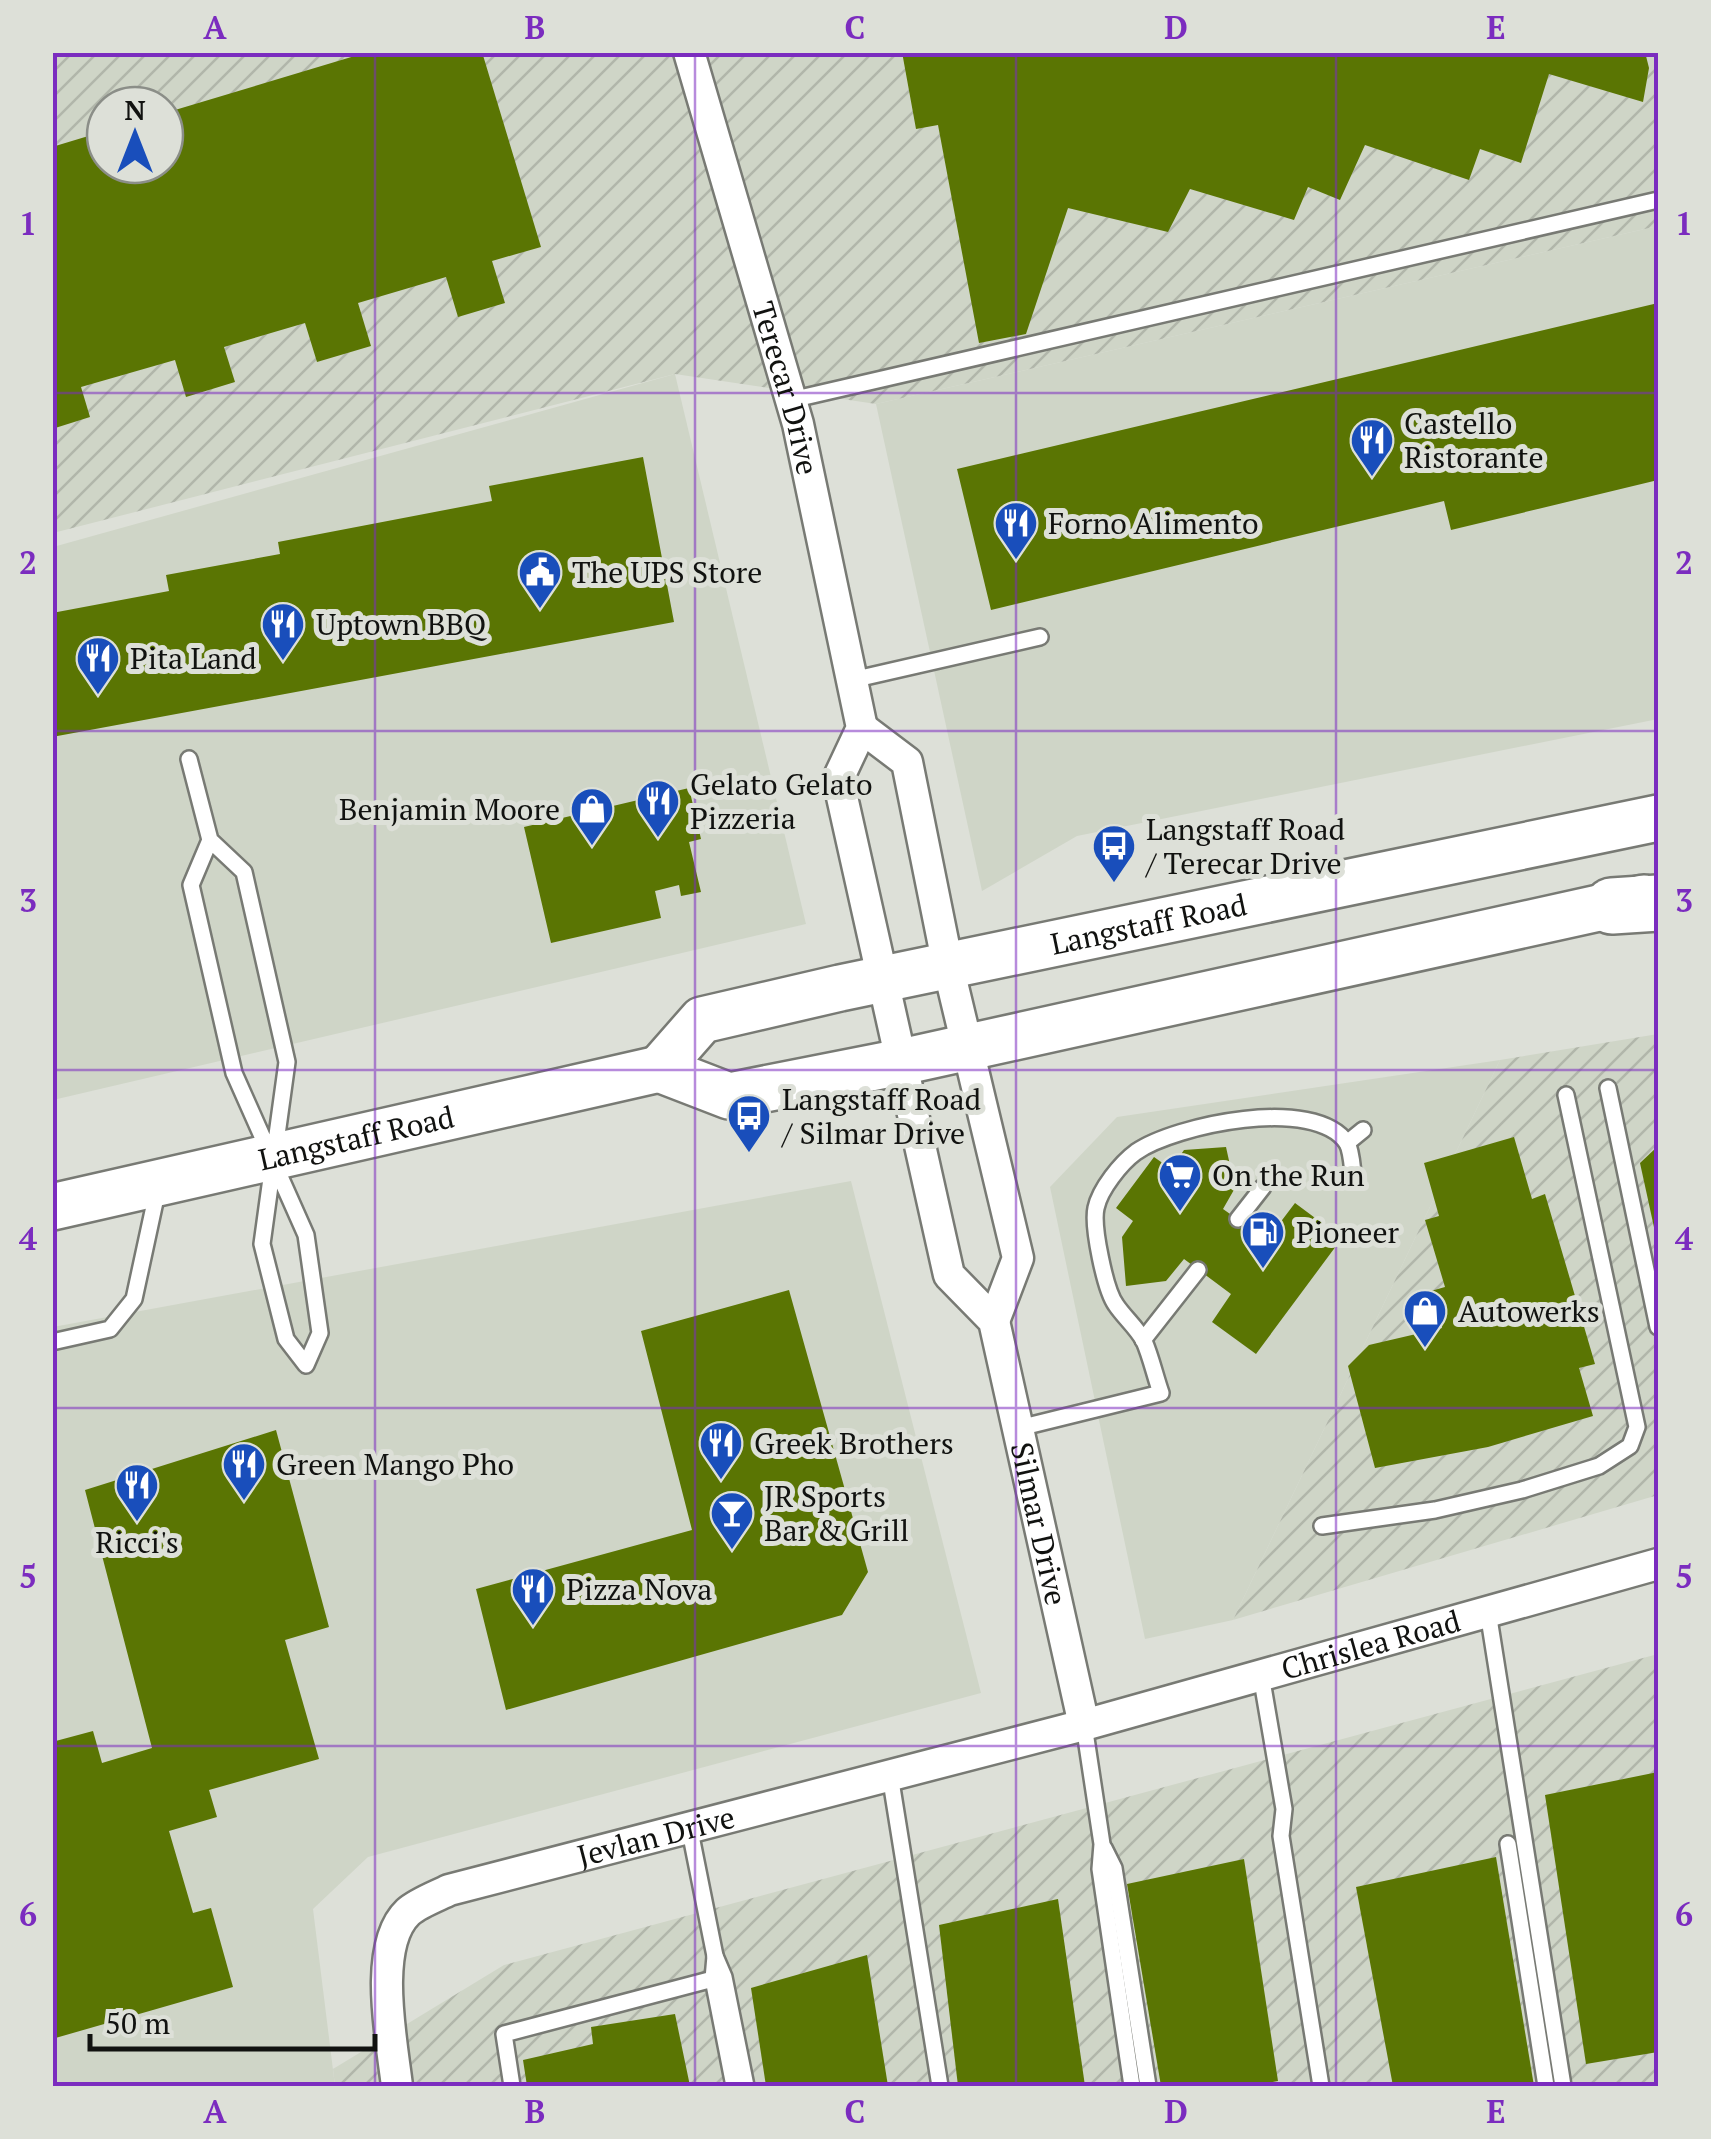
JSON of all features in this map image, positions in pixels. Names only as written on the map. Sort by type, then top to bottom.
[{"type":"main road","name":"Langstaff Road","points":[[52,1208],[659,1069],[702,1020],[1658,818]]},
{"type":"main road","points":[[659,1069],[730,1096],[1643,901]]},
{"type":"street","name":"Terecar Drive","points":[[689,52],[792,400],[862,728]]},
{"type":"street","points":[[862,728],[907,762],[948,966],[1018,1258],[994,1321],[949,1275],[882,979],[838,779],[862,728]]},
{"type":"street","name":"Silmar Drive","points":[[994,1321],[1084,1725]]},
{"type":"street","name":"Chrislea Road","points":[[1084,1725],[1658,1564]]},
{"type":"street","name":"Jevlan Drive","points":[[396,2086],[388,1998],[389,1947],[407,1912],[449,1890],[1084,1725]]},
{"type":"lane","points":[[792,400],[1658,200]]},
{"type":"lane","points":[[852,680],[1040,637]]},
{"type":"lane","points":[[190,758],[210,840],[244,872],[287,1062],[272,1156],[262,1244],[286,1339],[306,1365],[320,1333],[306,1236],[272,1156],[234,1073],[191,886],[210,840]]},
{"type":"lane","points":[[1608,1088],[1658,1327]]},
{"type":"lane","points":[[1322,1526],[1435,1510],[1522,1490],[1599,1466],[1630,1446],[1637,1427],[1566,1095]]},
{"type":"lane","points":[[1019,1428],[1160,1393],[1143,1340],[1112,1301],[1095,1209],[1109,1183],[1134,1154],[1168,1135],[1269,1118],[1305,1119],[1330,1129],[1348,1144],[1354,1173]]},
{"type":"lane","points":[[1348,1144],[1362,1130]]},
{"type":"lane","points":[[52,1342],[110,1329],[134,1299],[159,1183]]},
{"type":"lane","points":[[1238,1219],[1263,1187]]},
{"type":"lane","points":[[1143,1340],[1198,1270]]},
{"type":"lane","points":[[1488,1612],[1563,2086]]},
{"type":"lane","points":[[1261,1676],[1284,1808],[1281,1836],[1321,2086]]},
{"type":"lane","points":[[1084,1725],[1102,1844],[1100,1870],[1132,2086]]},
{"type":"lane","points":[[890,1775],[940,2086]]},
{"type":"lane","points":[[690,1826],[746,2086]]},
{"type":"lane","points":[[1102,1844],[1114,1868],[1148,2086]]},
{"type":"lane","points":[[1508,1844],[1546,2086]]},
{"type":"lane","points":[[715,1956],[713,1978],[734,2086]]},
{"type":"lane","points":[[512,2086],[504,2034],[713,1978]]},
{"type":"shaded area","points":[[53,53],[1658,53],[1658,226],[876,404],[675,374],[53,533]]},
{"type":"shaded area","points":[[1658,226],[1658,719],[1077,836],[982,891],[876,404]]},
{"type":"shaded area","points":[[675,374],[806,924],[53,1100],[53,547]]},
{"type":"shaded area","points":[[1658,1034],[1658,1495],[1233,1620],[1500,1060]]},
{"type":"shaded area","points":[[1500,1060],[1233,1620],[1145,1639],[1050,1187],[1117,1117]]},
{"type":"shaded area","points":[[851,1181],[981,1693],[368,1857],[313,1909],[335,2086],[53,2086],[53,1327]]},
{"type":"shaded area","points":[[1658,1654],[1658,2086],[335,2086],[333,2069],[504,1965]]},
{"type":"building","points":[[368,52],[482,52],[541,247],[492,261],[505,303],[458,317],[446,277],[358,303],[371,346],[317,362],[305,323],[224,347],[235,382],[186,397],[175,360],[81,387],[90,417],[52,429],[52,147],[85,137],[85,185],[185,185],[185,107]]},
{"type":"building","points":[[902,52],[1645,52],[1649,68],[1643,102],[1549,74],[1521,163],[1480,149],[1469,180],[1365,145],[1340,200],[1308,187],[1294,220],[1190,189],[1168,232],[1068,208],[1026,334],[979,343],[938,125],[916,129]]},
{"type":"building","points":[[1658,303],[1658,480],[1451,530],[1444,501],[991,610],[957,469]]},
{"type":"building","points":[[643,457],[674,622],[52,737],[52,613],[169,591],[166,575],[280,554],[278,542],[492,501],[489,486]]},
{"type":"building","points":[[689,788],[701,839],[689,842],[701,892],[681,896],[679,885],[655,891],[661,918],[551,943],[524,827]]},
{"type":"building","points":[[1514,1137],[1532,1199],[1545,1194],[1595,1364],[1579,1368],[1593,1416],[1488,1447],[1375,1468],[1348,1366],[1369,1345],[1442,1328],[1431,1291],[1445,1287],[1425,1220],[1439,1216],[1424,1163]]},
{"type":"building","points":[[1658,1146],[1658,1241],[1657,1241],[1640,1163]]},
{"type":"building","points":[[1226,1147],[1235,1188],[1223,1209],[1267,1240],[1295,1203],[1342,1238],[1256,1354],[1212,1322],[1231,1294],[1184,1259],[1166,1281],[1126,1286],[1122,1237],[1133,1221],[1116,1208],[1154,1157],[1171,1169],[1184,1150]]},
{"type":"building","points":[[789,1290],[868,1572],[842,1615],[506,1710],[476,1589],[692,1530],[641,1331]]},
{"type":"building","points":[[276,1430],[329,1627],[285,1640],[319,1759],[209,1790],[217,1817],[169,1831],[193,1913],[211,1908],[233,1987],[52,2039],[52,1742],[93,1731],[102,1763],[152,1748],[85,1490]]},
{"type":"building","points":[[1658,1772],[1658,2052],[1586,2064],[1545,1795]]},
{"type":"building","points":[[1496,1857],[1534,2086],[1393,2086],[1356,1887]]},
{"type":"building","points":[[1244,1859],[1278,2081],[1251,2086],[1161,2086],[1127,1884]]},
{"type":"building","points":[[1058,1899],[1085,2086],[958,2086],[939,1925]]},
{"type":"building","points":[[867,1955],[888,2086],[766,2086],[751,1988]]},
{"type":"building","points":[[675,2014],[690,2086],[527,2086],[523,2060],[593,2044],[591,2027]]},
{"type":"place","name":"Castello Ristorante","points":[[1372,478]]},
{"type":"place","name":"Forno Alimento","points":[[1016,561]]},
{"type":"place","name":"The UPS Store","points":[[540,610]]},
{"type":"place","name":"Uptown BBQ","points":[[283,662]]},
{"type":"place","name":"Pita Land","points":[[98,696]]},
{"type":"place","name":"Gelato Gelato Pizzeria","points":[[658,839]]},
{"type":"place","name":"Benjamin Moore","points":[[592,847]]},
{"type":"place","name":"Langstaff Road / Terecar Drive","points":[[1114,884]]},
{"type":"place","name":"Langstaff Road / Silmar Drive","points":[[749,1154]]},
{"type":"place","name":"On the Run","points":[[1180,1213]]},
{"type":"place","name":"Pioneer","points":[[1263,1270]]},
{"type":"place","name":"Autowerks","points":[[1425,1349]]},
{"type":"place","name":"Greek Brothers","points":[[721,1481]]},
{"type":"place","name":"Green Mango Pho","points":[[244,1502]]},
{"type":"place","name":"Ricci's","points":[[137,1523]]},
{"type":"place","name":"JR Sports Bar & Grill","points":[[732,1551]]},
{"type":"place","name":"Pizza Nova","points":[[533,1627]]}]
